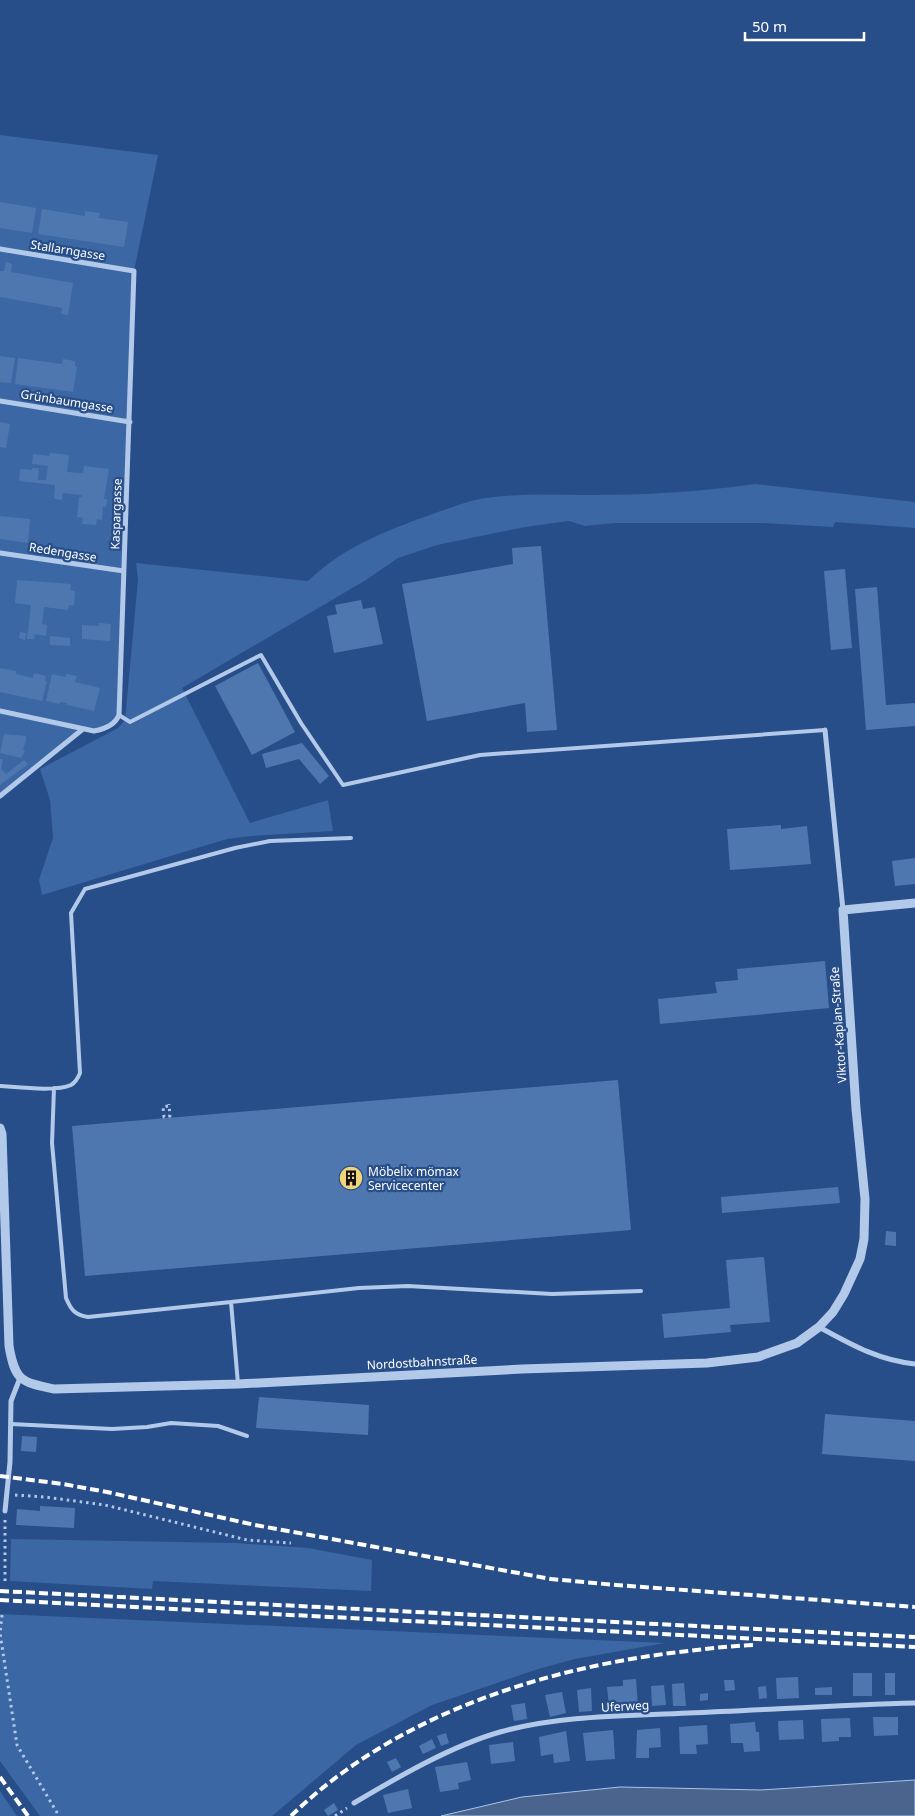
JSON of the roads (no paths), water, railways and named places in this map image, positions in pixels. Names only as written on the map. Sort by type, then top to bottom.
[{"type":"street","name":"Stallarngasse","points":[[0,249],[134,271]]},
{"type":"street","name":"Kaspargasse","points":[[120,715],[134,271]]},
{"type":"street","name":"Grünbaumgasse","points":[[0,401],[130,422]]},
{"type":"street","name":"Redengasse","points":[[0,553],[124,571]]},
{"type":"street","points":[[0,711],[94,731],[102,729],[117,720],[120,715]]},
{"type":"street","points":[[0,796],[83,729]]},
{"type":"street","name":"Viktor-Kaplan-Straße","points":[[824,730],[843,910],[856,1109],[866,1218],[860,1259],[844,1294],[833,1312]]},
{"type":"street","points":[[843,910],[915,903]]},
{"type":"street","points":[[0,1128],[2,1134],[9,1346],[12,1363],[20,1378],[12,1400],[10,1462],[7,1494],[2,1511]]},
{"type":"street","name":"Nordostbahnstraße","points":[[20,1378],[27,1382],[54,1389],[238,1384],[522,1369],[707,1363],[758,1357],[783,1349],[797,1343],[819,1327],[833,1312]]},
{"type":"street","points":[[819,1327],[863,1351],[899,1362],[915,1364]]},
{"type":"street","name":"Uferweg","points":[[354,1803],[435,1759],[498,1732],[522,1727],[557,1721],[606,1717],[856,1704],[915,1703]]},
{"type":"lane","points":[[120,715],[130,722],[261,655],[301,723],[343,785],[480,755],[824,730]]},
{"type":"lane","points":[[0,1086],[54,1088],[73,1084],[80,1073],[71,912],[85,889],[235,848],[270,841],[351,838]]},
{"type":"lane","points":[[54,1088],[52,1155],[66,1298],[70,1309],[79,1316],[88,1317],[360,1288],[408,1286],[552,1294],[641,1291]]},
{"type":"lane","points":[[231,1302],[238,1384]]},
{"type":"lane","points":[[12,1424],[112,1429],[147,1427],[171,1423],[218,1426],[247,1436]]},
{"type":"railway","points":[[0,1476],[107,1492],[255,1525],[551,1579],[915,1607]]},
{"type":"railway","points":[[0,1591],[915,1637]]},
{"type":"railway","points":[[0,1600],[915,1647]]},
{"type":"railway","points":[[291,1816],[332,1781],[375,1751],[422,1725],[471,1703],[522,1685],[626,1660],[679,1652],[755,1645]]},
{"type":"railway","points":[[0,1777],[28,1816]]},
{"type":"place","name":"Möbelix mömax Servicecenter","points":[[351,1178]]}]
